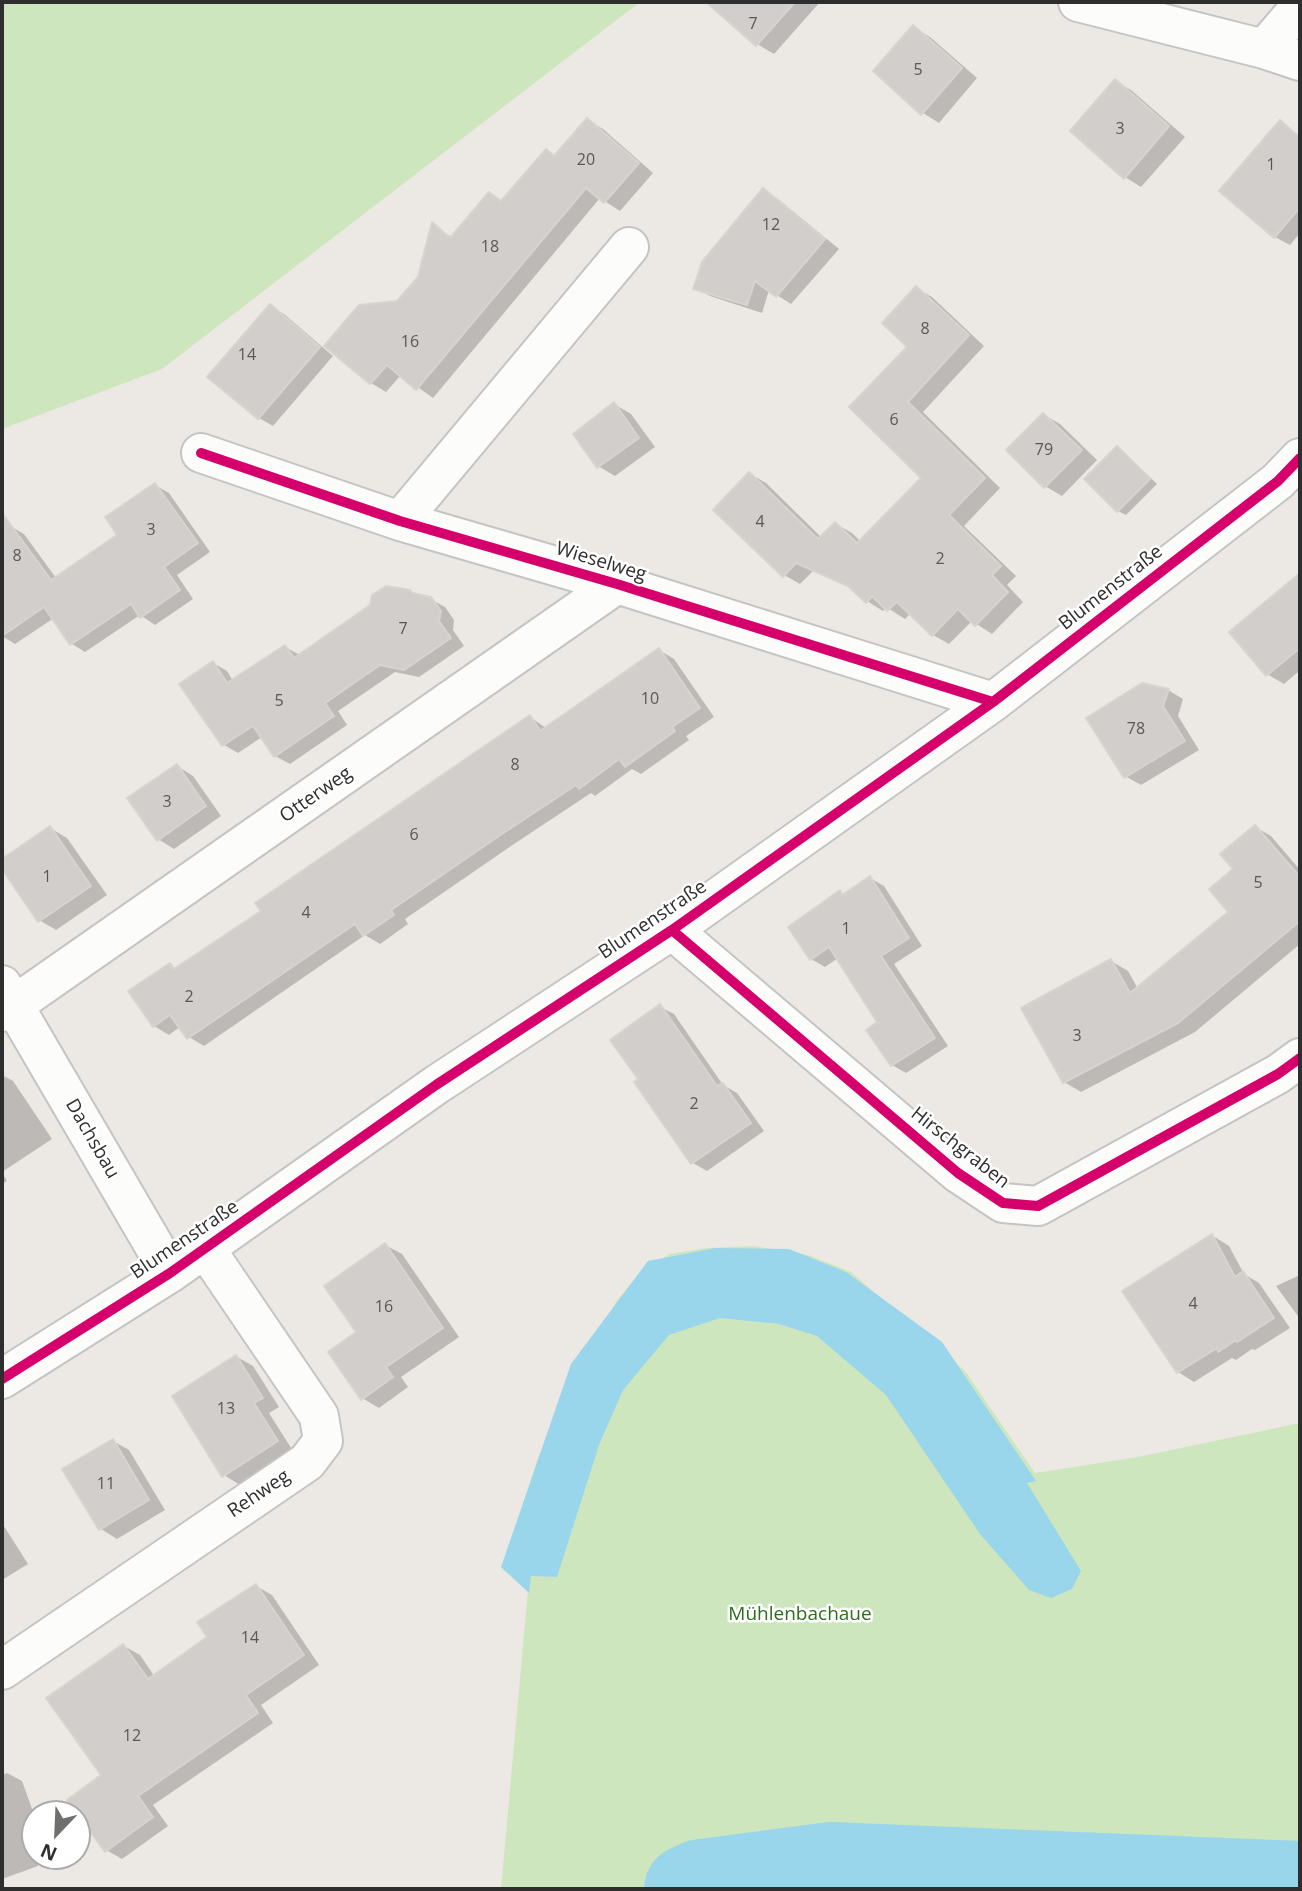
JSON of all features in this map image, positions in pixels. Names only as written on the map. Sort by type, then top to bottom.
[{"type":"street","points":[[1078,2],[1264,49],[1300,61]]},
{"type":"street","points":[[1264,49],[1300,7]]},
{"type":"street","points":[[400,521],[629,247]]},
{"type":"street","name":"Wieselweg","points":[[201,453],[400,521],[617,584],[993,702]]},
{"type":"street","name":"Blumenstraße","points":[[2,1379],[170,1273],[436,1085],[672,930],[993,702],[1278,481],[1300,458]]},
{"type":"street","name":"Otterweg","points":[[6,1001],[617,584]]},
{"type":"street","name":"Hirschgraben","points":[[672,930],[958,1173],[1003,1203],[1038,1206],[1278,1074],[1300,1058]]},
{"type":"street","name":"Dachsbau","points":[[6,1001],[170,1273]]},
{"type":"street","name":"Rehweg","points":[[2,1670],[307,1462],[323,1441],[319,1416],[205,1248]]},
{"type":"green space","points":[[2,2],[640,2],[162,369],[2,429]]},
{"type":"green space","name":"Mühlenbachaue","points":[[753,1246],[808,1255],[851,1272],[965,1371],[1035,1473],[1138,1457],[1300,1423],[1300,1889],[501,1889],[528,1590],[502,1569],[538,1458],[577,1371],[616,1302],[637,1276],[669,1254],[707,1248]]},
{"type":"water","points":[[715,1248],[789,1249],[846,1272],[942,1342],[1036,1481],[1027,1483],[1081,1571],[1072,1589],[1051,1598],[1029,1590],[980,1534],[886,1395],[817,1336],[779,1324],[720,1318],[669,1335],[623,1390],[599,1445],[557,1577],[531,1576],[529,1593],[501,1567],[571,1364],[648,1261]]},
{"type":"building","points":[[706,2],[795,2],[756,46]]},
{"type":"building","points":[[913,25],[962,68],[921,115],[873,71]]},
{"type":"building","points":[[1115,79],[1169,126],[1124,179],[1070,131]]},
{"type":"building","points":[[587,118],[639,163],[604,203],[586,188],[416,390],[387,365],[370,384],[324,346],[359,305],[397,301],[418,277],[432,222],[450,238],[489,192],[501,201],[546,149],[554,156]]},
{"type":"building","points":[[1280,120],[1300,138],[1300,207],[1274,238],[1219,191]]},
{"type":"building","points":[[763,188],[825,239],[776,297],[755,281],[747,305],[693,289],[702,262]]},
{"type":"building","points":[[916,286],[969,335],[908,402],[985,478],[949,515],[1001,566],[992,575],[1008,592],[975,626],[958,609],[932,636],[897,602],[887,611],[872,596],[866,603],[848,586],[796,563],[783,577],[713,510],[749,472],[818,539],[835,522],[857,543],[921,478],[849,407],[907,347],[882,323]]},
{"type":"building","points":[[270,304],[320,347],[258,419],[207,377]]},
{"type":"building","points":[[614,402],[639,438],[597,468],[573,434]]},
{"type":"building","points":[[1043,413],[1082,450],[1044,488],[1006,450]]},
{"type":"building","points":[[1117,446],[1150,479],[1117,512],[1084,479]]},
{"type":"building","points":[[155,483],[198,543],[164,567],[180,590],[140,618],[131,604],[70,645],[44,607],[2,636],[2,513],[51,580],[117,535],[105,517]]},
{"type":"building","points":[[1300,573],[1300,648],[1266,676],[1229,632]]},
{"type":"building","points":[[386,586],[431,597],[441,611],[439,621],[451,638],[404,670],[380,665],[325,703],[334,716],[274,757],[253,726],[222,746],[179,684],[213,661],[227,683],[285,645],[294,658],[370,605],[372,595]]},
{"type":"building","points":[[659,648],[700,708],[672,727],[675,731],[625,767],[619,759],[579,789],[576,785],[391,910],[394,915],[363,936],[355,924],[187,1039],[170,1015],[153,1027],[128,991],[170,963],[174,969],[261,911],[255,903],[530,715],[540,731]]},
{"type":"building","points":[[1142,683],[1169,689],[1163,706],[1185,741],[1124,778],[1086,718]]},
{"type":"building","points":[[177,764],[206,806],[157,841],[127,798]]},
{"type":"building","points":[[1255,825],[1300,877],[1300,921],[1178,1023],[1063,1083],[1021,1008],[1111,959],[1130,993],[1228,912],[1209,889],[1233,869],[1220,854]]},
{"type":"building","points":[[50,826],[91,886],[38,922],[2,869],[2,859]]},
{"type":"building","points":[[870,876],[909,938],[881,956],[935,1038],[891,1066],[866,1030],[877,1022],[829,947],[810,960],[788,927],[840,890],[842,895]]},
{"type":"building","points":[[660,1004],[717,1086],[723,1083],[751,1123],[691,1164],[634,1082],[638,1079],[610,1040]]},
{"type":"building","points":[[1212,1234],[1235,1277],[1243,1271],[1274,1318],[1237,1342],[1236,1340],[1218,1352],[1217,1348],[1177,1373],[1122,1291]]},
{"type":"building","points":[[385,1243],[443,1328],[386,1367],[393,1377],[361,1400],[328,1352],[356,1332],[324,1286]]},
{"type":"building","points":[[236,1355],[263,1398],[254,1403],[278,1441],[222,1477],[172,1396]]},
{"type":"building","points":[[113,1439],[149,1500],[99,1530],[62,1469]]},
{"type":"building","points":[[256,1584],[304,1655],[246,1695],[258,1713],[138,1796],[153,1817],[105,1852],[91,1833],[91,1800],[67,1800],[101,1775],[46,1698],[123,1644],[148,1679],[207,1637],[197,1622]]},
{"type":"waterway","points":[[688,1889],[701,1883],[830,1866],[1300,1885]]},
{"type":"waterway","points":[[701,1883],[702,1889]]},
{"type":"cycle path","points":[[201,453],[400,521],[617,584],[993,702]]},
{"type":"cycle path","points":[[2,1379],[170,1273],[436,1085],[672,930],[993,702],[1278,481],[1300,458]]},
{"type":"cycle path","points":[[672,930],[958,1173],[1003,1203],[1038,1206],[1278,1074],[1300,1058]]}]
